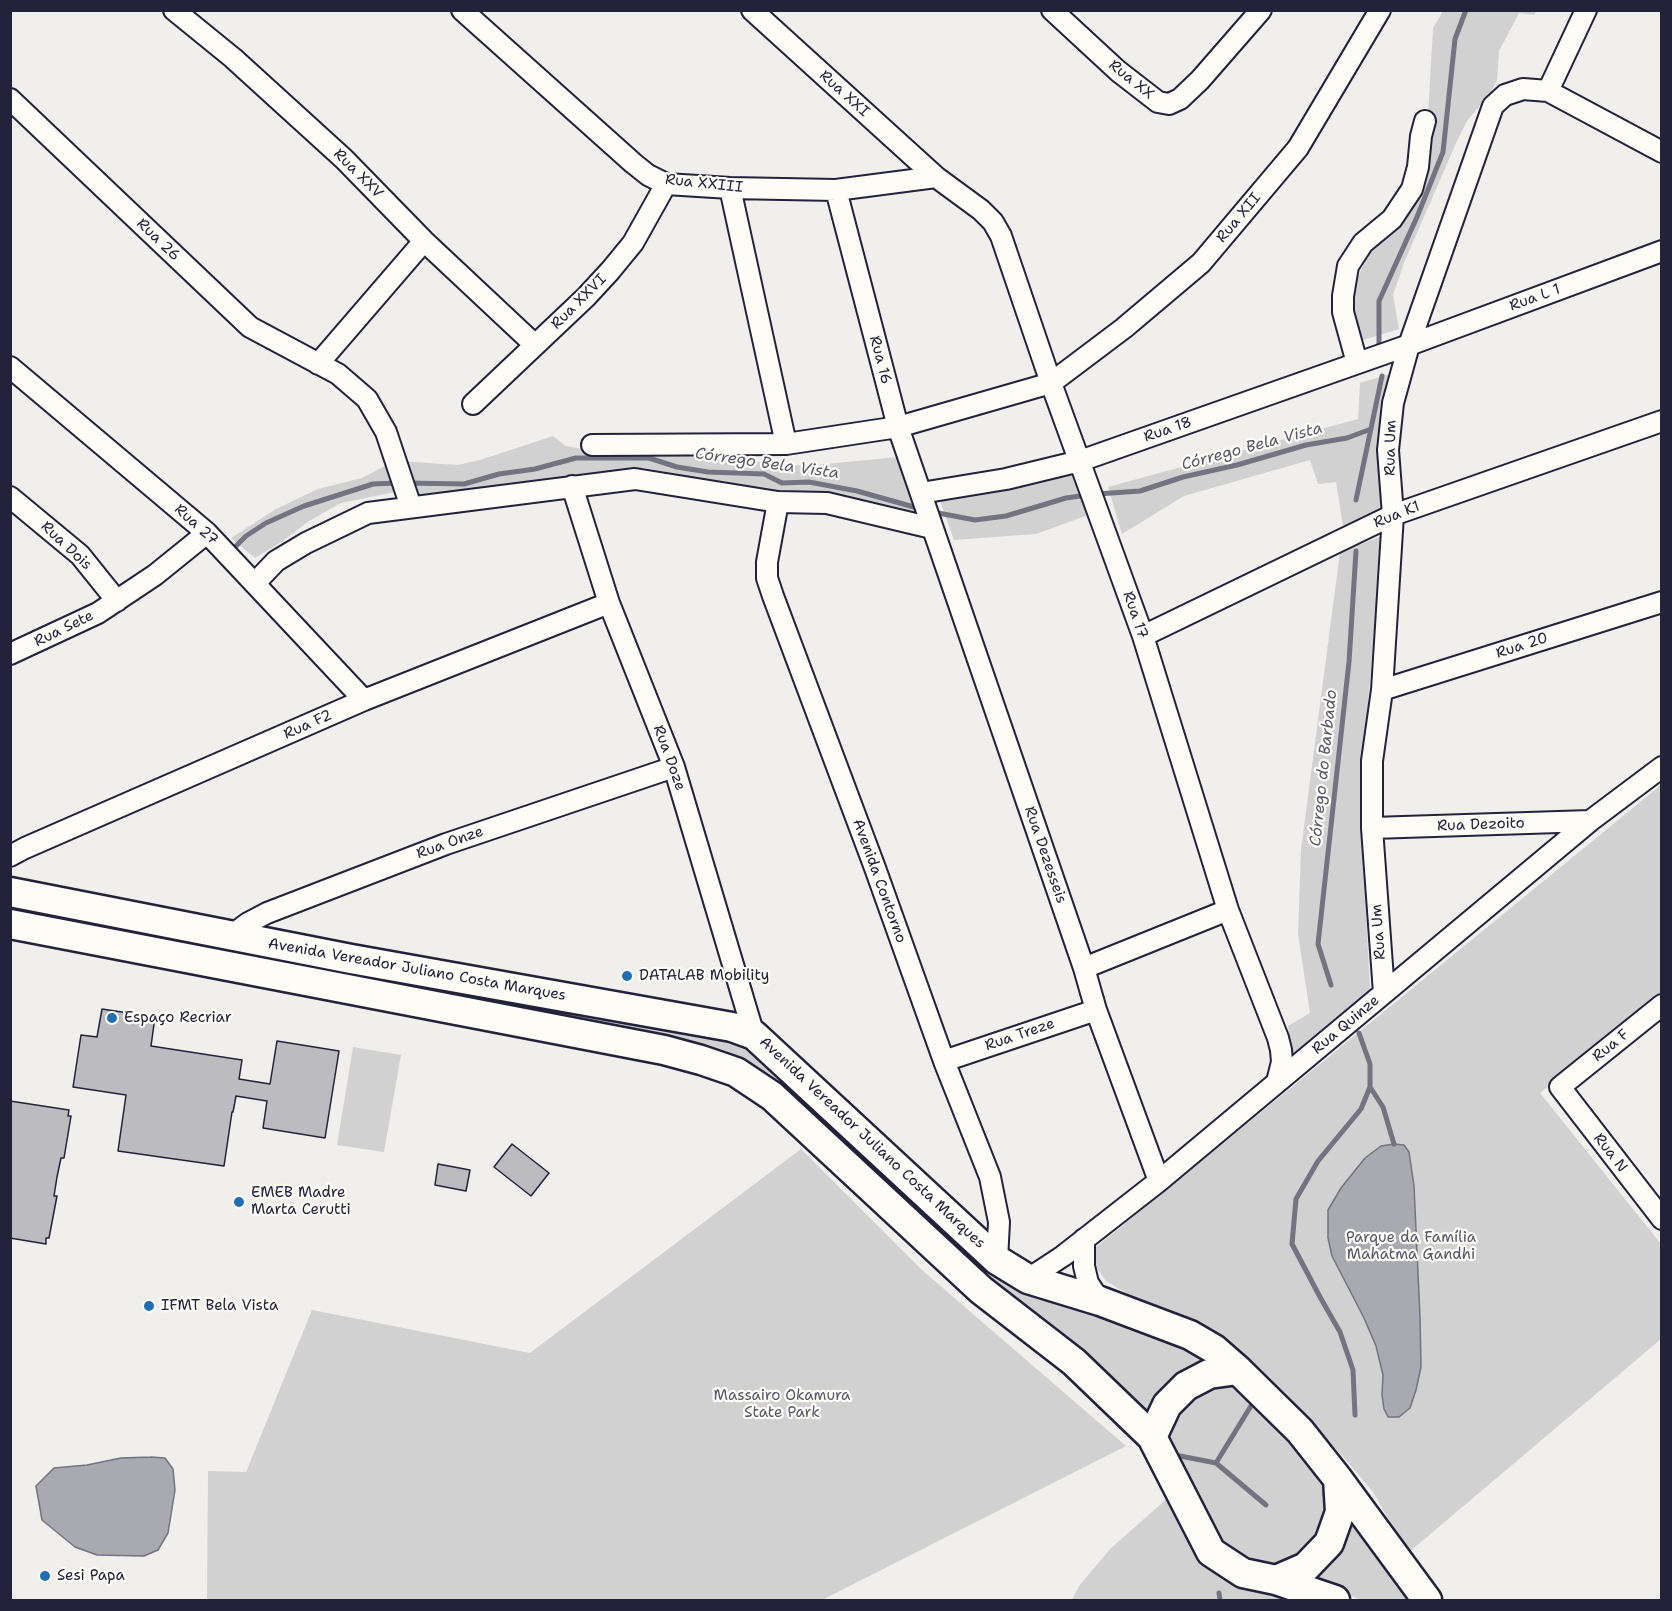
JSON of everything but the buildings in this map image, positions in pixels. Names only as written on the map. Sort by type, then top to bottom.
[{"type":"main road","name":"Avenida Vereador Juliano Costa Marques","points":[[10,892],[351,959],[732,1027],[754,1035],[997,1260],[1029,1279],[1100,1301],[1190,1335],[1214,1350],[1238,1370],[1300,1431],[1427,1600]]},
{"type":"main road","name":"Avenida Vereador Juliano Costa Marques","points":[[10,924],[664,1050],[736,1072],[772,1096],[981,1290],[1074,1362],[1152,1437]]},
{"type":"main road","points":[[1238,1370],[1209,1374],[1186,1386],[1167,1405],[1152,1437],[1211,1552],[1243,1573],[1276,1580],[1335,1600]]},
{"type":"main road","points":[[1276,1580],[1306,1567],[1329,1543],[1340,1512],[1338,1479]]},
{"type":"street","name":"Rua XXV","points":[[174,10],[233,58],[344,159],[424,241],[535,345]]},
{"type":"street","name":"Rua XXIII","points":[[462,10],[633,163],[648,175],[666,184],[836,190],[936,177]]},
{"type":"street","name":"Rua XXI","points":[[752,10],[936,177]]},
{"type":"street","name":"Rua XX","points":[[1052,10],[1118,71],[1158,102],[1169,104],[1180,99],[1200,80],[1260,10]]},
{"type":"street","name":"Rua XII","points":[[1051,383],[1124,328],[1201,263],[1298,148],[1380,10]]},
{"type":"street","points":[[1548,91],[1586,10]]},
{"type":"street","name":"Rua Um","points":[[1384,993],[1372,828],[1372,761],[1382,690],[1393,515],[1388,450],[1393,403],[1409,345],[1493,106],[1505,95],[1523,89],[1548,91],[1662,152]]},
{"type":"street","name":"Rua 26","points":[[10,99],[250,327],[338,374],[367,399],[386,432],[409,501]]},
{"type":"street","points":[[1357,363],[1343,312],[1348,266],[1363,243],[1392,219],[1412,189],[1425,121]]},
{"type":"street","name":"Rua 17","points":[[936,177],[981,210],[993,222],[1001,236],[1051,383],[1143,636],[1228,910],[1278,1038],[1282,1062],[1277,1082]]},
{"type":"street","name":"Rua XXVI","points":[[473,404],[610,271],[633,243],[666,184]]},
{"type":"street","points":[[730,188],[786,444]]},
{"type":"street","name":"Rua 16","points":[[836,190],[898,427],[931,526]]},
{"type":"street","points":[[318,364],[424,241]]},
{"type":"street","name":"Rua L 1","points":[[1409,345],[1662,250]]},
{"type":"street","name":"Rua 18","points":[[922,495],[1006,479],[1080,461],[1409,345]]},
{"type":"street","name":"Rua 27","points":[[10,367],[211,537],[364,700]]},
{"type":"street","points":[[592,445],[786,444],[898,427],[1051,383]]},
{"type":"street","name":"Rua K1","points":[[1143,636],[1393,515],[1662,421]]},
{"type":"street","points":[[255,583],[276,561],[306,543],[368,513],[409,501],[635,479],[778,502],[828,503],[931,526]]},
{"type":"street","name":"Rua Doze","points":[[572,486],[609,603],[674,767],[754,1035]]},
{"type":"street","name":"Rua Dois","points":[[10,497],[80,555],[117,601]]},
{"type":"street","name":"Avenida Contorno","points":[[778,502],[767,562],[767,578],[944,1061],[990,1177],[999,1222],[997,1260]]},
{"type":"street","name":"Rua Dezesseis","points":[[931,526],[1084,968],[1096,1010],[1159,1181]]},
{"type":"street","name":"Rua Sete","points":[[10,654],[89,618],[211,537]]},
{"type":"street","name":"Rua 20","points":[[1382,690],[1662,602]]},
{"type":"street","name":"Rua F2","points":[[10,856],[364,700],[609,603]]},
{"type":"street","name":"Rua Onze","points":[[232,935],[267,913],[392,864],[674,767]]},
{"type":"street","name":"Rua Quinze","points":[[1029,1279],[1063,1256],[1159,1181],[1590,821],[1662,767]]},
{"type":"street","name":"Rua Dezoito","points":[[1372,828],[1590,821]]},
{"type":"street","points":[[1084,968],[1228,910]]},
{"type":"street","name":"Rua F","points":[[1560,1087],[1662,1005]]},
{"type":"street","name":"Rua Treze","points":[[944,1061],[1096,1010]]},
{"type":"street","name":"Rua N","points":[[1560,1087],[1662,1219]]},
{"type":"street","points":[[1084,1239],[1084,1266],[1088,1283],[1100,1301]]},
{"type":"green space","points":[[1443,11],[1537,11],[1534,15],[1519,13],[1499,51],[1497,80],[1491,92],[1467,121],[1456,143],[1404,263],[1393,295],[1399,329],[1363,340],[1350,308],[1356,282],[1371,248],[1400,221],[1428,116],[1433,28]]},
{"type":"green space","points":[[1393,373],[1384,509],[1343,526],[1336,482],[1318,484],[1310,460],[1184,496],[1122,534],[1108,487],[1358,419],[1360,383]]},
{"type":"green space","points":[[553,436],[566,446],[600,452],[665,454],[805,466],[898,457],[922,518],[814,493],[767,491],[644,468],[473,491],[419,494],[400,461],[458,465]]},
{"type":"green space","points":[[385,466],[395,492],[341,503],[309,521],[283,541],[255,558],[231,538],[276,509],[318,489],[362,478]]},
{"type":"green space","points":[[1071,471],[1088,515],[1036,534],[954,540],[940,501]]},
{"type":"green space","points":[[1382,536],[1360,801],[1370,990],[1293,1063],[1288,1026],[1310,1013],[1298,934],[1301,850],[1340,552]]},
{"type":"green space","name":"Parque da Família Mahatma Gandhi","points":[[1661,785],[1661,994],[1540,1093],[1661,1244],[1661,1339],[1408,1553],[1373,1492],[1340,1453],[1237,1352],[1193,1321],[1133,1297],[1106,1281],[1098,1270],[1094,1256],[1095,1248]]},
{"type":"green space","points":[[10,901],[750,1047],[967,1249],[1211,1355],[1151,1423],[758,1074],[11,917]]},
{"type":"green space","points":[[353,1047],[401,1055],[384,1152],[337,1145]]},
{"type":"green space","name":"Massairo Okamura State Park","points":[[801,1149],[922,1270],[1126,1446],[822,1600],[207,1600],[208,1471],[246,1472],[312,1310],[530,1353]]},
{"type":"green space","points":[[1236,1381],[1324,1471],[1331,1513],[1306,1557],[1275,1569],[1227,1556],[1166,1437],[1180,1410],[1201,1391]]},
{"type":"green space","points":[[1170,1496],[1175,1507],[1298,1600],[1072,1600],[1079,1586],[1110,1549]]},
{"type":"green space","points":[[1353,1508],[1414,1600],[1362,1600],[1311,1582],[1339,1553]]},
{"type":"shaded area","points":[[1404,1145],[1409,1152],[1414,1186],[1421,1367],[1410,1408],[1399,1417],[1388,1417],[1384,1409],[1383,1375],[1376,1346],[1332,1256],[1328,1238],[1328,1210],[1341,1188],[1365,1158],[1381,1146]]},
{"type":"shaded area","points":[[121,1458],[165,1458],[173,1469],[175,1490],[168,1533],[158,1550],[144,1556],[97,1555],[75,1547],[42,1520],[36,1486],[54,1468],[87,1465]]},
{"type":"waterway","name":"Córrego do Barbado","points":[[1379,348],[1379,301],[1443,152],[1455,39],[1466,10]]},
{"type":"waterway","name":"Córrego do Barbado","points":[[1356,500],[1382,376]]},
{"type":"waterway","name":"Córrego Bela Vista","points":[[1097,494],[1140,491],[1183,477],[1237,465],[1306,445],[1347,438],[1371,429]]},
{"type":"waterway","name":"Córrego Bela Vista","points":[[407,483],[464,484],[499,474],[535,469],[576,458],[649,458],[677,467],[708,472],[764,474],[782,483],[809,482],[857,491],[921,509]]},
{"type":"waterway","name":"Córrego Bela Vista","points":[[235,547],[246,536],[266,523],[304,506],[373,484],[397,483]]},
{"type":"waterway","name":"Córrego Bela Vista","points":[[933,512],[975,520],[1006,516],[1066,498],[1088,495]]},
{"type":"waterway","name":"Córrego do Barbado","points":[[1331,985],[1318,944],[1349,662],[1356,551]]},
{"type":"waterway","name":"Córrego do Barbado","points":[[1355,1415],[1353,1370],[1340,1332],[1292,1244],[1296,1199],[1318,1161],[1361,1109],[1370,1087],[1370,1064],[1359,1033]]},
{"type":"waterway","points":[[1370,1087],[1383,1107],[1394,1144]]},
{"type":"waterway","points":[[1175,1455],[1216,1463],[1254,1401]]},
{"type":"waterway","points":[[1216,1463],[1266,1505]]},
{"type":"waterway","name":"Córrego do Barbado","points":[[1219,1593],[1220,1600]]},
{"type":"place","name":"DATALAB Mobility","points":[[627,976]]},
{"type":"place","name":"Espaço Recriar","points":[[112,1018]]},
{"type":"place","name":"EMEB Madre Marta Cerutti","points":[[239,1202]]},
{"type":"place","name":"IFMT Bela Vista","points":[[149,1306]]},
{"type":"place","name":"Sesi Papa","points":[[45,1576]]}]
